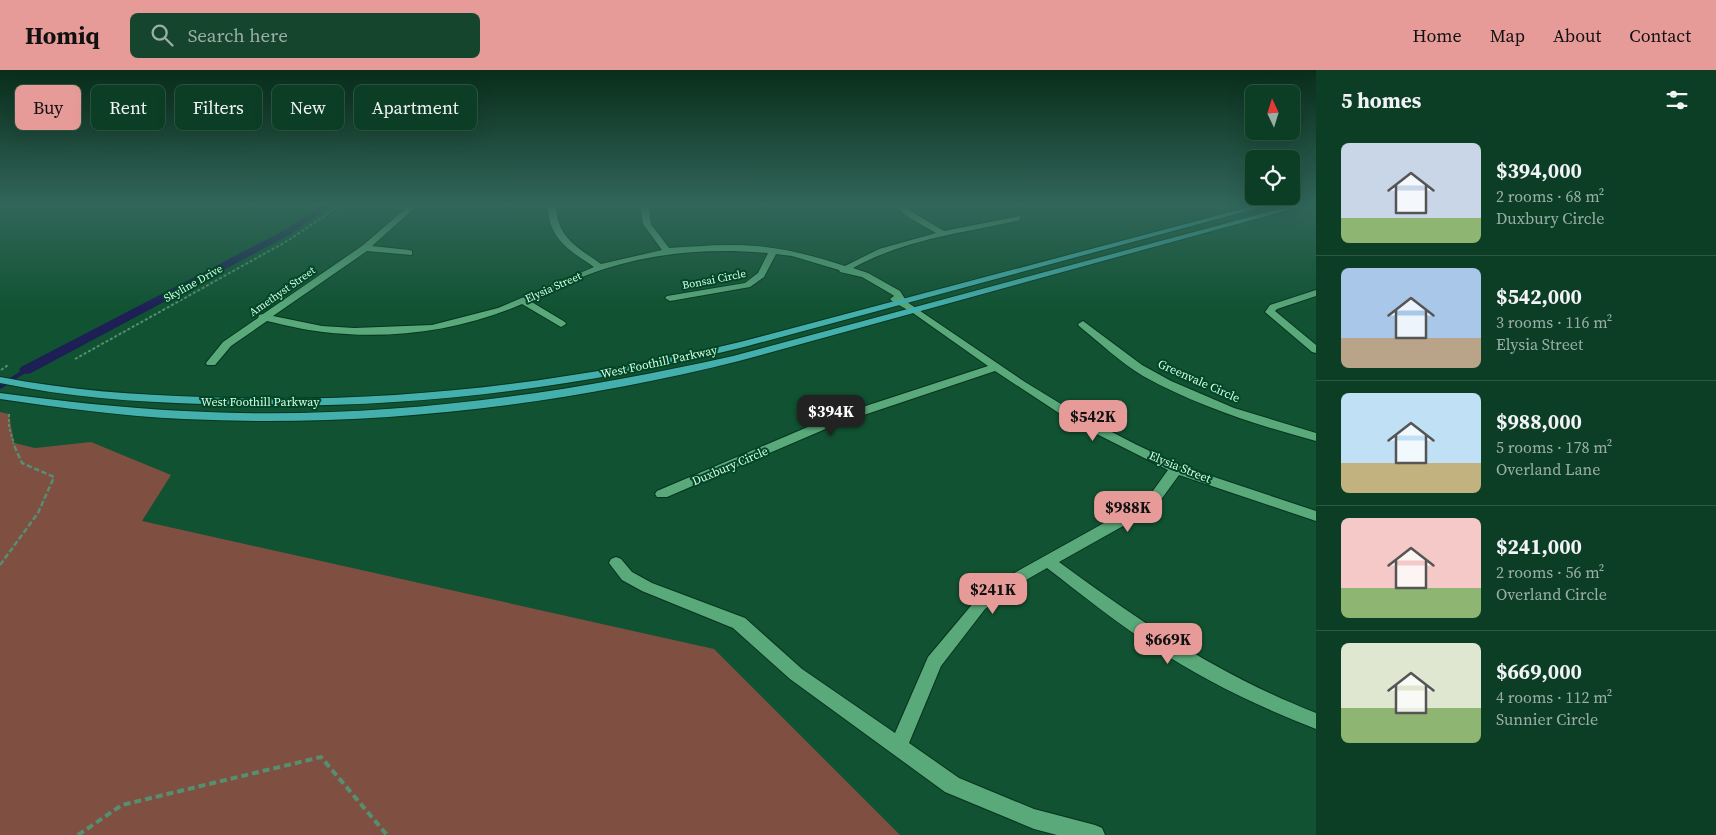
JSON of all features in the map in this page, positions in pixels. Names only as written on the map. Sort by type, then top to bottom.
[{"type":"main road","name":"West Foothill Parkway","points":[[0,380],[58,389],[150,398],[257,403],[363,401],[451,395],[544,384],[652,365],[724,349],[1135,240]]},
{"type":"main road","name":"West Foothill Parkway","points":[[0,396],[37,402],[143,413],[241,417],[354,415],[486,405],[574,393],[679,373],[916,311],[1176,240]]},
{"type":"street","name":"Amethyst Street","points":[[211,362],[227,344],[262,317],[374,240]]},
{"type":"street","points":[[563,240],[600,267]]},
{"type":"street","points":[[658,240],[667,251]]},
{"type":"street","points":[[843,270],[857,261],[880,252],[924,240]]},
{"type":"street","name":"Elysia Street","points":[[262,317],[322,330],[388,332],[441,326],[501,310],[600,267],[667,251],[728,247],[773,250],[808,257],[843,270],[887,296],[902,302],[1075,418],[1176,469],[1316,516]]},
{"type":"street","points":[[365,248],[409,252]]},
{"type":"street","name":"Bonsai Circle","points":[[670,298],[747,285],[757,281],[762,276],[773,250]]},
{"type":"street","points":[[1316,293],[1273,307],[1270,312],[1316,350]]},
{"type":"street","points":[[523,301],[561,324]]},
{"type":"street","name":"Greenvale Circle","points":[[1083,324],[1146,372],[1181,390],[1220,408],[1316,437]]},
{"type":"street","name":"Duxbury Circle","points":[[662,494],[833,421],[997,367]]},
{"type":"street","points":[[898,747],[934,662],[980,605],[1014,580],[1128,517],[1155,498],[1176,469]]},
{"type":"street","points":[[1048,561],[1113,611],[1161,643],[1230,681],[1316,722]]},
{"type":"street","points":[[616,563],[628,576],[647,587],[739,623],[796,674],[952,785],[1034,818],[1095,835]]},
{"type":"path","name":"Skyline Drive","points":[[75,359],[289,240]]},
{"type":"path","points":[[0,370],[8,365]]},
{"type":"path","points":[[0,565],[38,513],[54,477],[22,464],[13,443],[8,421],[10,414]]},
{"type":"path","points":[[78,835],[122,805],[321,757],[387,835]]},
{"type":"shaded area","points":[[0,412],[9,414],[14,443],[35,448],[91,442],[171,475],[142,521],[714,649],[900,835],[0,835]]},
{"type":"waterway","points":[[26,370],[273,240]]},
{"type":"waterway","points":[[0,387],[26,370]]}]
